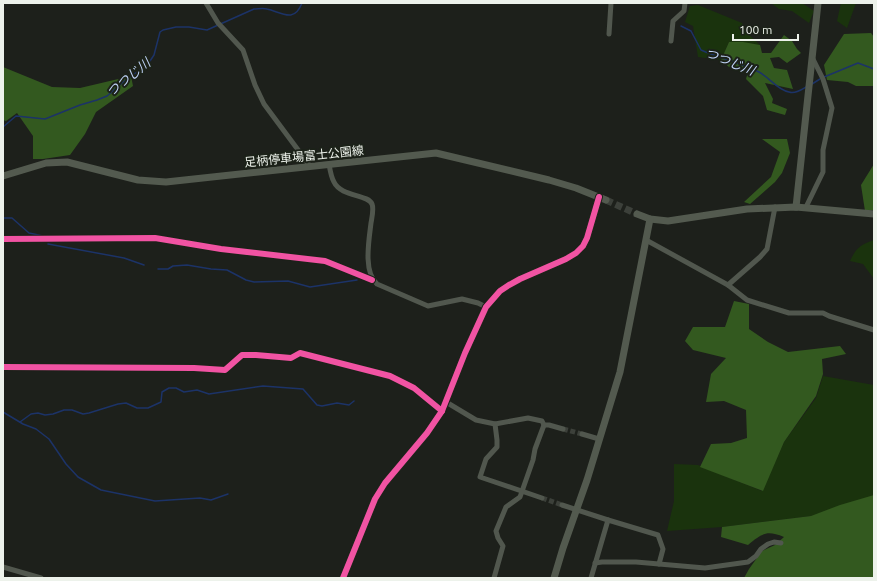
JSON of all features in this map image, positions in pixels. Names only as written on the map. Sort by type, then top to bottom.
[{"type":"street","points":[[206,3],[218,23],[243,50],[255,85],[264,104],[310,166]]},
{"type":"street","points":[[609,34],[611,3]]},
{"type":"street","points":[[671,41],[673,21],[684,11],[685,3]]},
{"type":"street","points":[[796,207],[813,59],[816,4]]},
{"type":"street","points":[[806,207],[823,172],[823,150],[832,108],[823,79],[813,59]]},
{"type":"street","name":"足柄停車場富士公園線","points":[[3,176],[36,165],[56,162],[78,165],[138,180],[166,182],[436,153],[548,180],[576,188],[602,198],[588,238],[576,253],[566,259],[520,279],[496,295],[486,307]]},
{"type":"street","points":[[329,164],[334,183],[339,188],[347,193],[369,200],[372,204],[368,249],[369,269],[372,280]]},
{"type":"street","points":[[728,285],[767,249],[775,207]]},
{"type":"street","points":[[637,214],[650,219],[662,221],[724,212],[775,207],[806,207],[874,214]]},
{"type":"street","points":[[554,578],[562,548],[577,510],[622,361],[650,219]]},
{"type":"street","points":[[3,239],[154,238],[222,249],[325,262],[372,280],[377,284],[428,306],[462,299],[478,303],[486,307],[442,411],[385,483],[375,499],[343,578]]},
{"type":"street","points":[[646,240],[728,285],[746,300],[789,313],[823,313],[874,330]]},
{"type":"street","points":[[3,367],[194,368],[225,370],[242,355],[291,358],[300,353],[390,376],[414,388],[442,411]]},
{"type":"street","points":[[446,402],[476,420],[495,424],[528,418],[542,421],[544,426]]},
{"type":"street","points":[[495,424],[497,447],[486,459],[480,477],[542,498]]},
{"type":"street","points":[[544,426],[549,425],[563,429]]},
{"type":"street","points":[[494,578],[503,546],[496,531],[503,511],[510,503],[518,500],[522,492],[533,460],[534,449],[544,426]]},
{"type":"street","points":[[582,434],[599,439]]},
{"type":"street","points":[[562,505],[658,535],[663,549],[659,564]]},
{"type":"street","points":[[591,578],[594,563],[608,520]]},
{"type":"street","points":[[594,563],[659,564],[705,568],[748,562],[768,544],[774,542],[781,543]]},
{"type":"street","points":[[3,567],[41,578]]},
{"type":"green space","points":[[771,3],[802,3],[814,11],[809,23],[792,11],[779,9]]},
{"type":"green space","points":[[841,3],[856,3],[847,28],[837,21]]},
{"type":"green space","points":[[698,5],[742,23],[747,33],[760,45],[729,42],[721,60],[698,57],[693,26],[685,22],[690,6]]},
{"type":"green space","points":[[871,33],[874,37],[874,86],[856,86],[848,82],[827,80],[824,65],[844,34]]},
{"type":"green space","points":[[784,35],[792,41],[801,53],[787,63],[779,57],[770,58],[774,68],[787,70],[793,89],[765,83],[773,99],[772,103],[787,109],[785,115],[767,110],[763,96],[746,79],[748,72],[729,67],[721,60],[729,42],[743,42],[760,45],[762,53],[771,53]]},
{"type":"green space","points":[[3,67],[52,87],[80,88],[131,76],[133,86],[96,112],[85,134],[70,155],[33,159],[33,136],[17,113],[6,121],[3,120]]},
{"type":"green space","points":[[762,139],[787,139],[790,153],[782,173],[775,182],[750,204],[744,202],[771,177],[780,152]]},
{"type":"green space","points":[[874,164],[874,210],[865,211],[861,185]]},
{"type":"green space","points":[[874,240],[874,279],[863,264],[850,261],[854,253],[859,248]]},
{"type":"green space","points":[[734,301],[749,304],[749,329],[768,342],[788,352],[840,346],[846,354],[822,359],[823,374],[816,396],[784,442],[763,491],[700,467],[711,444],[731,443],[747,438],[746,410],[724,401],[706,402],[711,374],[726,358],[693,350],[685,341],[693,327],[725,327]]},
{"type":"green space","points":[[823,376],[874,385],[874,498],[811,516],[722,527],[667,531],[674,501],[674,464],[698,465],[762,491],[784,442],[816,398]]},
{"type":"green space","points":[[874,495],[874,578],[744,578],[762,551],[775,545],[784,537],[769,533],[761,535],[748,545],[721,537],[722,527],[811,516],[840,505]]},
{"type":"waterway","name":"つつじ川","points":[[3,127],[16,116],[45,119],[107,96],[148,64],[154,55],[160,32],[163,30],[176,27],[189,27],[207,30],[254,9],[272,10],[282,14],[291,15],[299,9],[302,3]]},
{"type":"waterway","name":"つつじ川","points":[[681,26],[691,31],[701,50],[759,72],[785,91],[793,92],[806,87]]},
{"type":"waterway","name":"つつじ川","points":[[824,77],[858,63],[874,69]]},
{"type":"waterway","name":"つつじ川","points":[[812,84],[820,79]]},
{"type":"waterway","points":[[3,218],[12,218],[29,233],[43,236]]},
{"type":"waterway","points":[[48,244],[124,258],[144,265]]},
{"type":"waterway","points":[[158,269],[168,269],[173,266],[187,265],[227,270],[246,280],[254,282],[288,281],[310,287],[357,280]]},
{"type":"waterway","points":[[20,422],[31,414],[38,413],[45,415],[64,410],[72,410],[83,414],[126,403],[137,408],[148,408],[161,402],[162,392],[169,388],[176,388],[184,392],[197,390],[209,394],[263,386],[303,389],[317,405],[322,406],[337,403],[349,405],[354,401]]},
{"type":"waterway","points":[[3,412],[23,424],[36,429],[49,439],[66,464],[78,477],[101,490],[155,501],[200,498],[211,500],[228,494]]},
{"type":"tunnel","points":[[606,200],[637,214]]},
{"type":"tunnel","points":[[563,429],[582,434]]},
{"type":"tunnel","points":[[542,498],[562,505]]},
{"type":"cycle path","points":[[343,578],[375,499],[385,483],[427,433],[442,411],[465,353],[486,307],[500,291],[509,285],[576,253],[583,246],[587,238],[599,197]]},
{"type":"cycle path","points":[[3,239],[155,238],[221,249],[325,261],[372,280]]},
{"type":"cycle path","points":[[3,367],[194,368],[225,370],[242,355],[291,358],[300,353],[390,376],[414,388],[442,411]]}]
